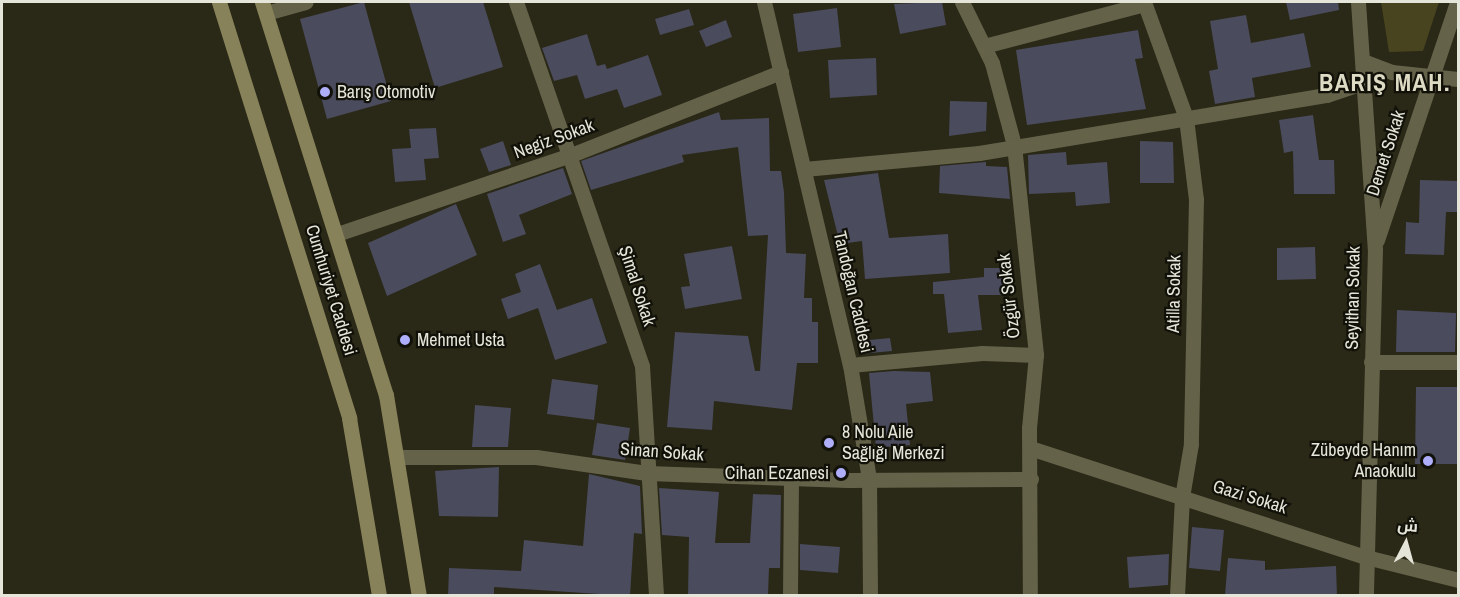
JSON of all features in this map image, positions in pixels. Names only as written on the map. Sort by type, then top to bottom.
[{"type":"main road","name":"Cumhuriyet Caddesi","points":[[219,2],[349,418],[378,596]]},
{"type":"main road","points":[[264,8],[386,395],[419,596]]},
{"type":"street","points":[[264,8],[306,2]]},
{"type":"street","name":"Şimal Sokak","points":[[516,2],[572,155],[642,366],[656,596]]},
{"type":"street","name":"Tandoğan Caddesi","points":[[764,2],[850,365],[868,478],[870,596]]},
{"type":"street","name":"Özgür Sokak","points":[[962,2],[984,46],[1014,145],[1036,355],[1030,448],[1030,596]]},
{"type":"street","name":"Seyithan Sokak","points":[[1358,2],[1375,249],[1366,596]]},
{"type":"street","name":"Demet Sokak","points":[[1375,249],[1458,2]]},
{"type":"street","points":[[984,46],[1144,3]]},
{"type":"street","name":"Atilla Sokak","points":[[1144,3],[1186,117],[1196,199],[1191,444],[1182,497],[1177,596]]},
{"type":"street","points":[[1363,61],[1392,72],[1458,79]]},
{"type":"street","name":"Negiz Sokak","points":[[337,234],[572,155],[781,72]]},
{"type":"street","points":[[804,170],[1014,145],[1327,95],[1365,82]]},
{"type":"street","points":[[850,365],[982,353],[1036,355]]},
{"type":"street","points":[[1371,362],[1458,362]]},
{"type":"street","name":"Gazi Sokak","points":[[1030,448],[1366,557],[1458,580]]},
{"type":"street","name":"Sinan Sokak","points":[[398,458],[536,457],[647,473],[791,478],[1031,479]]},
{"type":"street","points":[[790,596],[791,478]]},
{"type":"shaded area","points":[[1381,2],[1439,2],[1423,51],[1389,52]]},
{"type":"building","points":[[364,2],[391,101],[327,119],[300,19]]},
{"type":"building","points":[[409,2],[483,2],[503,67],[435,88]]},
{"type":"building","points":[[942,2],[946,25],[900,34],[894,4]]},
{"type":"building","points":[[1286,2],[1338,2],[1339,10],[1290,20]]},
{"type":"building","points":[[837,8],[841,47],[798,52],[793,14]]},
{"type":"building","points":[[689,9],[694,25],[660,35],[655,19]]},
{"type":"building","points":[[1246,15],[1251,43],[1304,33],[1311,67],[1252,78],[1255,97],[1215,104],[1209,71],[1218,69],[1210,21]]},
{"type":"building","points":[[726,20],[732,37],[706,47],[699,31]]},
{"type":"building","points":[[1138,30],[1143,58],[1135,59],[1146,109],[1027,125],[1016,50]]},
{"type":"building","points":[[587,34],[597,66],[605,64],[607,69],[648,55],[662,95],[624,108],[617,89],[585,99],[577,75],[554,81],[542,48]]},
{"type":"building","points":[[876,58],[877,95],[830,98],[828,60]]},
{"type":"building","points":[[950,101],[987,102],[986,131],[949,136]]},
{"type":"building","points":[[719,112],[721,120],[769,118],[770,171],[781,171],[784,192],[786,253],[806,254],[804,298],[812,298],[812,322],[818,322],[818,363],[797,363],[792,410],[714,401],[712,430],[667,427],[675,332],[748,336],[755,371],[760,371],[768,235],[748,236],[738,147],[682,155],[684,162],[591,190],[581,161]]},
{"type":"building","points":[[1313,115],[1319,160],[1334,160],[1335,194],[1294,194],[1293,151],[1284,153],[1279,120]]},
{"type":"building","points":[[436,128],[439,158],[424,159],[426,180],[395,182],[392,149],[411,148],[409,129]]},
{"type":"building","points":[[503,141],[511,165],[489,172],[480,149]]},
{"type":"building","points":[[1140,141],[1173,142],[1174,183],[1140,183]]},
{"type":"building","points":[[1066,152],[1067,165],[1107,162],[1110,203],[1076,206],[1075,192],[1029,194],[1028,155]]},
{"type":"building","points":[[986,162],[986,166],[1007,167],[1010,199],[939,193],[940,166]]},
{"type":"building","points":[[563,168],[572,194],[519,215],[526,234],[503,242],[487,194]]},
{"type":"building","points":[[878,173],[889,238],[948,234],[950,273],[865,279],[862,241],[840,244],[824,180]]},
{"type":"building","points":[[1420,180],[1458,181],[1458,212],[1446,212],[1444,255],[1405,254],[1406,222],[1419,223]]},
{"type":"building","points":[[456,204],[477,255],[387,296],[368,243]]},
{"type":"building","points":[[732,246],[742,299],[685,309],[681,287],[690,286],[684,254]]},
{"type":"building","points":[[1315,247],[1316,279],[1277,280],[1277,248]]},
{"type":"building","points":[[540,264],[557,310],[592,298],[607,343],[555,360],[538,308],[508,319],[501,299],[521,292],[515,274]]},
{"type":"building","points":[[984,268],[1012,268],[1012,295],[978,295],[982,330],[948,333],[944,294],[933,294],[933,282],[984,277]]},
{"type":"building","points":[[1397,310],[1456,313],[1455,352],[1396,352]]},
{"type":"building","points":[[890,338],[892,351],[860,354],[859,341]]},
{"type":"building","points":[[930,372],[933,401],[906,404],[910,445],[876,448],[869,373]]},
{"type":"building","points":[[552,379],[598,385],[594,420],[547,414]]},
{"type":"building","points":[[1416,387],[1458,387],[1458,464],[1415,464]]},
{"type":"building","points":[[475,405],[511,408],[508,447],[472,447]]},
{"type":"building","points":[[597,423],[630,428],[625,460],[592,455]]},
{"type":"building","points":[[499,467],[498,517],[439,516],[435,471]]},
{"type":"building","points":[[589,474],[640,486],[642,534],[634,533],[630,596],[494,587],[494,596],[448,596],[449,568],[521,571],[524,540],[583,546]]},
{"type":"building","points":[[659,488],[719,492],[715,543],[750,543],[753,494],[781,495],[780,568],[769,568],[768,596],[688,596],[689,537],[662,535]]},
{"type":"building","points":[[1192,527],[1224,530],[1220,571],[1189,568]]},
{"type":"building","points":[[800,544],[840,547],[838,573],[800,570]]},
{"type":"building","points":[[1169,554],[1168,585],[1129,588],[1127,557]]},
{"type":"building","points":[[1228,558],[1265,561],[1265,570],[1336,566],[1337,596],[1225,595]]},
{"type":"place","name":"Barış Otomotiv","points":[[325,92]]},
{"type":"place","name":"Mehmet Usta","points":[[405,340]]},
{"type":"place","name":"8 Nolu Aile Sağlığı Merkezi","points":[[829,443]]},
{"type":"place","name":"Zübeyde Hanım Anaokulu","points":[[1428,461]]},
{"type":"place","name":"Cihan Eczanesi","points":[[841,473]]},
{"type":"district","name":"BARIŞ MAH.","points":[[1385,83]]}]
